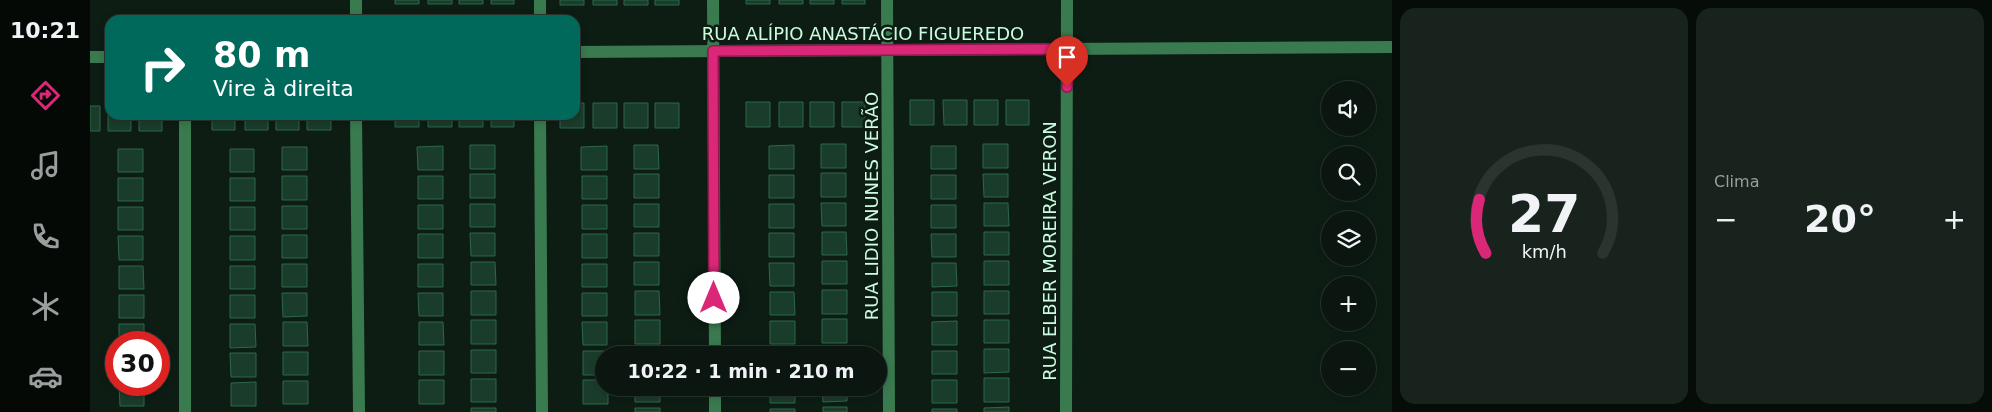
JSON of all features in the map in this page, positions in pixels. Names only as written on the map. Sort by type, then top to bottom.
[{"type":"street","points":[[356,0],[356,15]]},
{"type":"street","points":[[540,0],[540,15]]},
{"type":"street","points":[[713,0],[715,346]]},
{"type":"street","name":"RUA LIDIO NUNES VERÃO","points":[[887,0],[889,412]]},
{"type":"street","name":"RUA ELBER MOREIRA VERON","points":[[1066,412],[1067,0]]},
{"type":"street","name":"RUA ALÍPIO ANASTÁCIO FIGUEREDO","points":[[580,52],[1392,47]]},
{"type":"street","points":[[90,58],[105,57]]},
{"type":"street","points":[[185,120],[185,412]]},
{"type":"street","points":[[356,120],[359,412]]},
{"type":"street","points":[[540,120],[542,412]]},
{"type":"street","points":[[715,396],[715,412]]},
{"type":"building","points":[[395,0],[419,0],[419,4],[395,4]]},
{"type":"building","points":[[428,0],[452,0],[452,4],[428,4]]},
{"type":"building","points":[[459,0],[483,0],[483,4],[459,4]]},
{"type":"building","points":[[491,0],[514,0],[514,4],[491,4]]},
{"type":"building","points":[[560,0],[584,0],[584,5],[560,5]]},
{"type":"building","points":[[593,0],[617,0],[617,5],[593,5]]},
{"type":"building","points":[[624,0],[648,0],[648,5],[624,5]]},
{"type":"building","points":[[655,0],[679,0],[679,5],[655,5]]},
{"type":"building","points":[[746,0],[770,0],[770,4],[746,4]]},
{"type":"building","points":[[779,0],[803,0],[803,4],[779,4]]},
{"type":"building","points":[[810,0],[834,0],[834,4],[810,4]]},
{"type":"building","points":[[842,0],[865,0],[865,4],[842,4]]},
{"type":"building","points":[[910,100],[934,100],[934,125],[910,125]]},
{"type":"building","points":[[943,100],[967,100],[967,125],[944,125]]},
{"type":"building","points":[[974,100],[998,100],[998,125],[974,125]]},
{"type":"building","points":[[1006,100],[1029,100],[1029,125],[1006,125]]},
{"type":"building","points":[[746,102],[770,102],[770,127],[746,127]]},
{"type":"building","points":[[779,102],[803,102],[803,127],[779,127]]},
{"type":"building","points":[[810,102],[834,102],[834,127],[810,127]]},
{"type":"building","points":[[842,102],[865,102],[865,127],[842,127]]},
{"type":"building","points":[[580,103],[584,103],[584,128],[560,128],[560,120],[580,120]]},
{"type":"building","points":[[593,103],[617,103],[617,128],[593,128]]},
{"type":"building","points":[[624,103],[648,103],[648,128],[624,128]]},
{"type":"building","points":[[655,103],[679,103],[679,128],[655,128]]},
{"type":"building","points":[[90,106],[100,106],[100,131],[90,131]]},
{"type":"building","points":[[108,120],[131,120],[131,131],[108,131]]},
{"type":"building","points":[[139,120],[162,120],[162,131],[139,131]]},
{"type":"building","points":[[212,120],[235,120],[235,130],[212,130]]},
{"type":"building","points":[[245,120],[268,120],[268,130],[245,130]]},
{"type":"building","points":[[276,120],[299,120],[299,130],[276,130]]},
{"type":"building","points":[[307,120],[331,120],[331,130],[307,130]]},
{"type":"building","points":[[395,120],[419,120],[419,127],[395,127]]},
{"type":"building","points":[[428,120],[452,120],[452,127],[428,127]]},
{"type":"building","points":[[459,120],[483,120],[483,127],[459,127]]},
{"type":"building","points":[[491,120],[514,120],[514,127],[491,127]]},
{"type":"building","points":[[821,144],[846,144],[846,168],[821,168]]},
{"type":"building","points":[[983,144],[1008,144],[1008,168],[983,168]]},
{"type":"building","points":[[470,145],[495,145],[495,169],[470,169]]},
{"type":"building","points":[[634,145],[658,145],[659,169],[634,169]]},
{"type":"building","points":[[794,145],[794,169],[769,169],[769,146]]},
{"type":"building","points":[[443,146],[443,170],[418,170],[417,147]]},
{"type":"building","points":[[607,146],[607,170],[581,170],[581,147]]},
{"type":"building","points":[[931,146],[956,146],[956,169],[931,169]]},
{"type":"building","points":[[282,147],[307,147],[307,170],[282,170]]},
{"type":"building","points":[[118,149],[143,149],[143,172],[118,172]]},
{"type":"building","points":[[230,149],[254,149],[254,172],[230,172]]},
{"type":"building","points":[[821,173],[846,173],[846,197],[821,197]]},
{"type":"building","points":[[470,174],[495,174],[495,198],[470,198]]},
{"type":"building","points":[[634,174],[659,174],[659,198],[634,198]]},
{"type":"building","points":[[983,174],[1008,174],[1008,197],[984,197]]},
{"type":"building","points":[[769,175],[794,175],[794,198],[769,198]]},
{"type":"building","points":[[931,175],[956,175],[956,199],[931,199]]},
{"type":"building","points":[[282,176],[307,176],[307,200],[282,200]]},
{"type":"building","points":[[418,176],[443,176],[443,199],[418,199]]},
{"type":"building","points":[[582,176],[607,176],[607,199],[582,199]]},
{"type":"building","points":[[118,178],[143,178],[143,201],[118,201]]},
{"type":"building","points":[[230,178],[255,178],[255,201],[230,201]]},
{"type":"building","points":[[821,203],[846,203],[846,226],[822,226]]},
{"type":"building","points":[[984,203],[1008,203],[1009,226],[984,226]]},
{"type":"building","points":[[470,204],[495,204],[495,227],[470,227]]},
{"type":"building","points":[[634,204],[659,204],[659,227],[634,227]]},
{"type":"building","points":[[769,204],[794,204],[794,228],[769,228]]},
{"type":"building","points":[[418,205],[443,205],[443,229],[418,229]]},
{"type":"building","points":[[582,205],[607,205],[607,229],[582,229]]},
{"type":"building","points":[[931,205],[956,205],[956,228],[931,228]]},
{"type":"building","points":[[282,206],[307,206],[307,229],[282,229]]},
{"type":"building","points":[[118,207],[143,207],[143,230],[118,230]]},
{"type":"building","points":[[230,207],[255,207],[255,230],[230,230]]},
{"type":"building","points":[[822,232],[846,232],[847,255],[822,255]]},
{"type":"building","points":[[984,232],[1009,232],[1009,255],[984,255]]},
{"type":"building","points":[[470,233],[495,233],[495,256],[471,256]]},
{"type":"building","points":[[634,233],[659,233],[659,256],[634,256]]},
{"type":"building","points":[[769,233],[794,233],[794,257],[769,257]]},
{"type":"building","points":[[418,234],[443,234],[443,258],[418,258]]},
{"type":"building","points":[[582,234],[607,234],[607,258],[582,258]]},
{"type":"building","points":[[931,234],[956,234],[956,257],[932,257]]},
{"type":"building","points":[[282,235],[307,235],[307,258],[282,258]]},
{"type":"building","points":[[118,236],[143,236],[143,260],[119,260]]},
{"type":"building","points":[[230,236],[255,236],[255,260],[230,260]]},
{"type":"building","points":[[822,261],[847,261],[847,284],[822,284]]},
{"type":"building","points":[[984,261],[1009,261],[1009,285],[984,285]]},
{"type":"building","points":[[471,262],[495,262],[496,285],[471,285]]},
{"type":"building","points":[[634,262],[659,262],[659,285],[634,285]]},
{"type":"building","points":[[769,263],[794,263],[794,286],[770,286]]},
{"type":"building","points":[[932,263],[956,263],[957,286],[932,287]]},
{"type":"building","points":[[282,264],[307,264],[307,287],[282,287]]},
{"type":"building","points":[[418,264],[443,264],[443,287],[418,287]]},
{"type":"building","points":[[582,264],[607,264],[607,287],[582,287]]},
{"type":"building","points":[[119,266],[143,266],[144,289],[119,289]]},
{"type":"building","points":[[230,266],[255,266],[255,289],[230,289]]},
{"type":"building","points":[[822,290],[847,290],[847,314],[822,314]]},
{"type":"building","points":[[471,291],[496,291],[496,315],[471,315]]},
{"type":"building","points":[[635,291],[659,291],[660,315],[635,315]]},
{"type":"building","points":[[984,291],[1009,291],[1009,314],[984,314]]},
{"type":"building","points":[[770,292],[794,292],[795,315],[770,315]]},
{"type":"building","points":[[932,292],[957,292],[957,316],[932,316]]},
{"type":"building","points":[[282,293],[307,293],[307,316],[283,317]]},
{"type":"building","points":[[418,293],[443,293],[443,316],[419,316]]},
{"type":"building","points":[[582,293],[607,293],[607,316],[582,316]]},
{"type":"building","points":[[119,295],[144,295],[144,318],[119,318]]},
{"type":"building","points":[[230,295],[255,295],[255,318],[230,318]]},
{"type":"building","points":[[822,319],[847,319],[847,343],[822,343]]},
{"type":"building","points":[[471,320],[496,320],[496,344],[471,344]]},
{"type":"building","points":[[635,320],[660,320],[660,344],[635,344]]},
{"type":"building","points":[[984,320],[1009,320],[1009,343],[984,343]]},
{"type":"building","points":[[770,321],[795,321],[795,344],[770,344]]},
{"type":"building","points":[[957,321],[957,345],[932,345],[932,322]]},
{"type":"building","points":[[283,322],[307,322],[308,346],[283,346]]},
{"type":"building","points":[[419,322],[443,322],[444,345],[419,345]]},
{"type":"building","points":[[582,322],[607,322],[607,345],[583,345]]},
{"type":"building","points":[[119,324],[144,324],[144,331],[119,331]]},
{"type":"building","points":[[230,324],[255,324],[256,347],[230,348]]},
{"type":"building","points":[[984,349],[1009,349],[1009,372],[984,373]]},
{"type":"building","points":[[471,350],[496,350],[496,373],[471,373]]},
{"type":"building","points":[[419,351],[444,351],[444,375],[419,375]]},
{"type":"building","points":[[583,351],[595,351],[595,375],[583,375]]},
{"type":"building","points":[[932,351],[957,351],[957,374],[932,374]]},
{"type":"building","points":[[283,352],[308,352],[308,375],[283,375]]},
{"type":"building","points":[[230,353],[256,353],[256,377],[231,377]]},
{"type":"building","points":[[984,378],[1009,378],[1009,402],[984,402]]},
{"type":"building","points":[[471,379],[496,379],[496,402],[471,402]]},
{"type":"building","points":[[419,380],[444,380],[444,404],[419,404]]},
{"type":"building","points":[[583,380],[595,380],[595,396],[608,396],[608,404],[583,404]]},
{"type":"building","points":[[932,380],[957,380],[957,403],[932,403]]},
{"type":"building","points":[[283,381],[308,381],[308,404],[283,404]]},
{"type":"building","points":[[256,382],[256,406],[231,406],[231,383]]},
{"type":"building","points":[[120,396],[144,396],[144,406],[120,406]]},
{"type":"building","points":[[635,396],[660,396],[660,402],[635,402]]},
{"type":"building","points":[[770,396],[795,396],[795,403],[770,403]]},
{"type":"building","points":[[823,396],[847,396],[847,401],[823,402]]},
{"type":"building","points":[[823,407],[847,407],[847,412],[823,412]]},
{"type":"building","points":[[1009,407],[1009,412],[984,412],[984,408]]},
{"type":"building","points":[[471,408],[496,408],[496,412],[471,412]]},
{"type":"building","points":[[635,408],[660,408],[660,412],[635,412]]},
{"type":"building","points":[[770,409],[795,409],[795,412],[770,412]]},
{"type":"building","points":[[932,409],[957,409],[957,412],[932,412]]},
{"type":"route","points":[[714,298],[713,51],[1068,49],[1067,87]]}]
